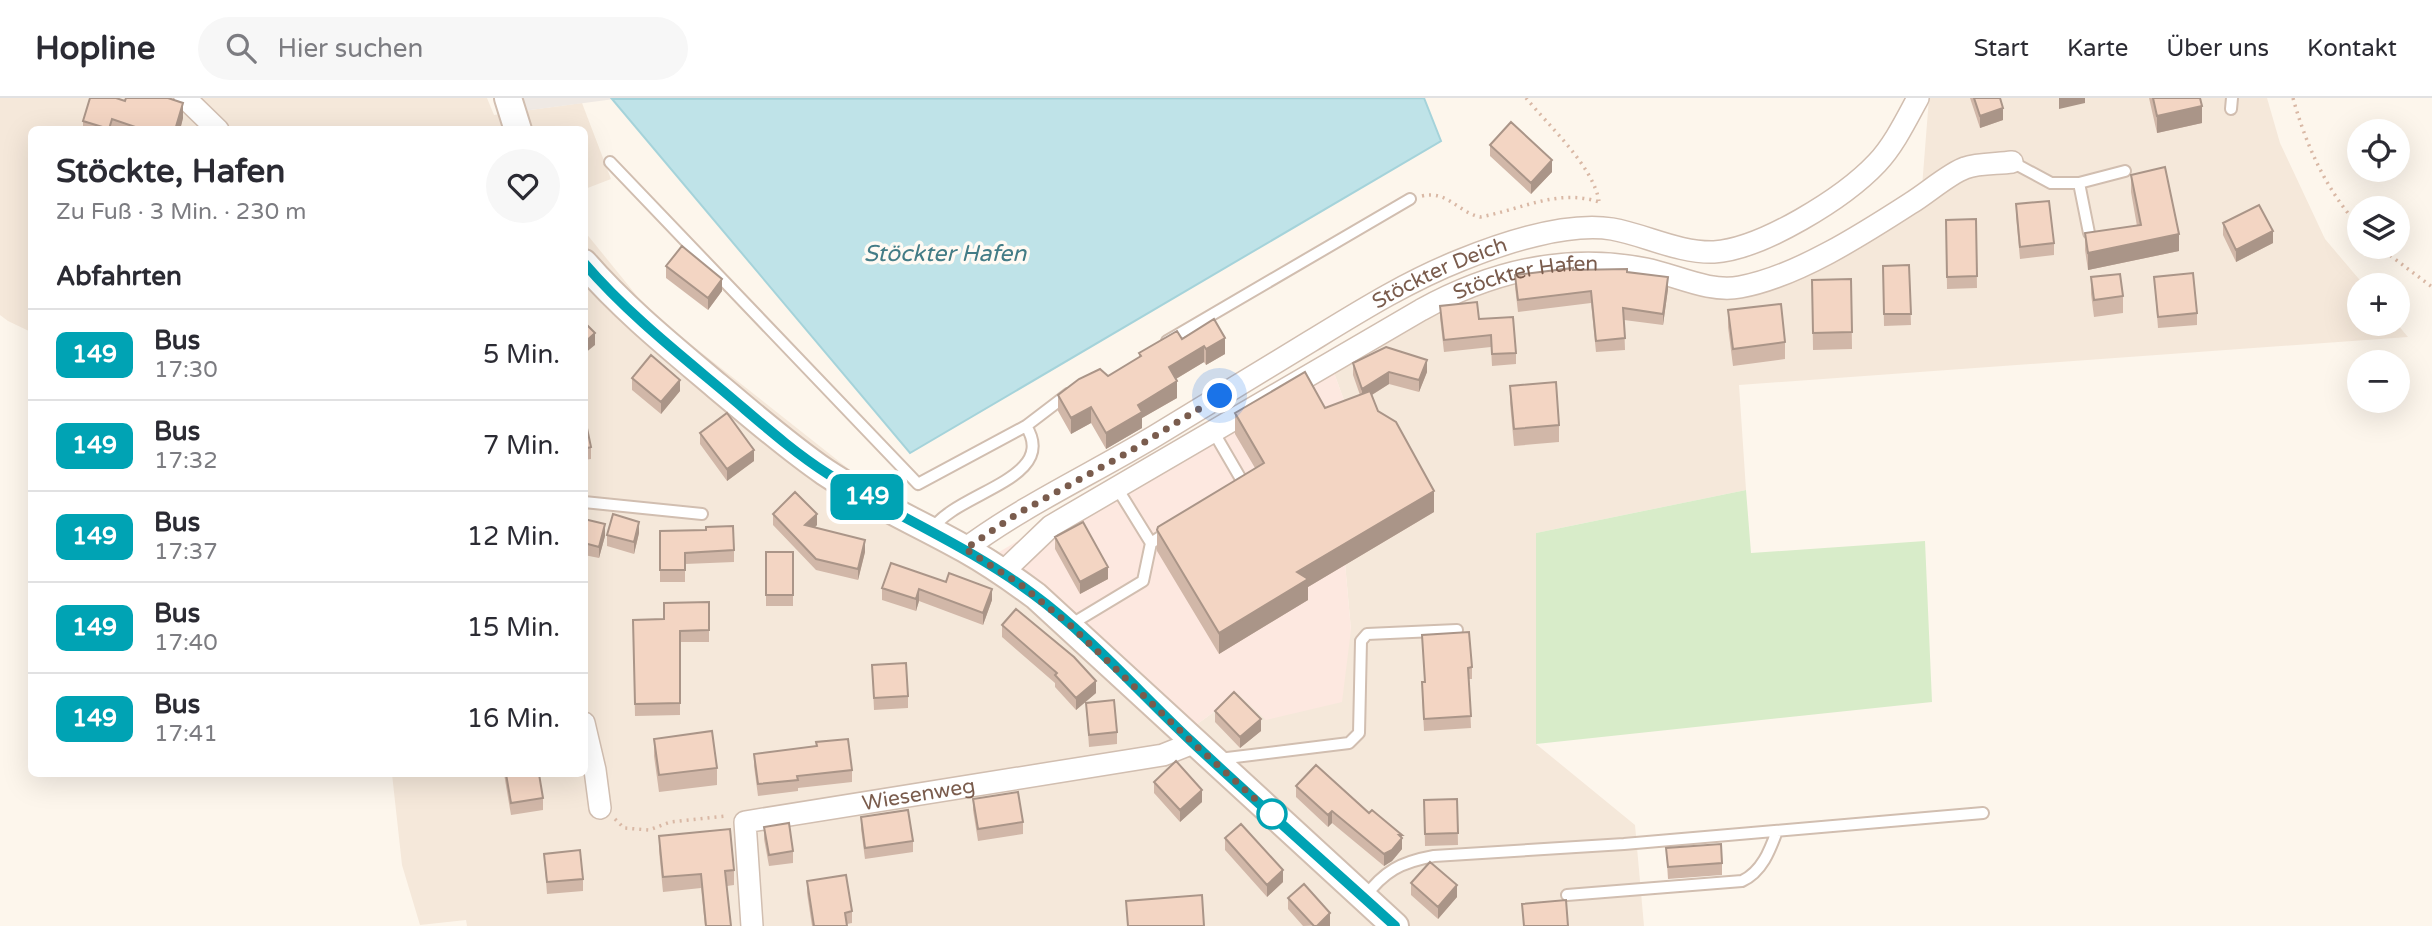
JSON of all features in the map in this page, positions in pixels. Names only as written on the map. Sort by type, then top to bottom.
[{"type":"street","points":[[185,98],[214,126]]},
{"type":"street","points":[[508,98],[518,126]]},
{"type":"street","name":"Stöckter Deich","points":[[965,549],[1017,514],[1127,453],[1382,298],[1464,258],[1548,233],[1600,228],[1690,250],[1717,252],[1751,243],[1804,218],[1856,182],[1877,163],[1918,98]]},
{"type":"street","name":"Stöckter Hafen","points":[[1003,572],[1051,526],[1430,305],[1476,283],[1526,269],[1584,262],[1636,267],[1711,287],[1737,288],[1803,265],[1871,228],[1965,168],[2012,162]]},
{"type":"street","points":[[588,267],[637,318],[748,412],[825,472],[873,501],[965,549],[1036,596],[1395,926]]},
{"type":"street","points":[[588,740],[600,808]]},
{"type":"street","name":"Wiesenweg","points":[[746,822],[1163,755],[1203,752]]},
{"type":"street","points":[[746,822],[752,926]]},
{"type":"lane","points":[[610,162],[918,484],[1026,426],[1075,390]]},
{"type":"lane","points":[[2012,162],[2051,183],[2079,183],[2125,170]]},
{"type":"lane","points":[[2079,183],[2089,233]]},
{"type":"lane","points":[[1158,347],[1410,199]]},
{"type":"lane","points":[[931,531],[938,519],[1011,477],[1028,464],[1034,447],[1026,426]]},
{"type":"lane","points":[[1213,431],[1246,485],[1234,492]]},
{"type":"lane","points":[[1070,625],[1143,581],[1151,543],[1117,488]]},
{"type":"lane","points":[[588,502],[702,514]]},
{"type":"lane","points":[[1151,543],[1175,528]]},
{"type":"lane","points":[[1203,752],[1349,743],[1359,733],[1361,641],[1367,635],[1457,630]]},
{"type":"lane","points":[[1364,898],[1379,879],[1408,861],[1434,856],[1624,844],[1983,813]]},
{"type":"lane","points":[[1567,895],[1742,881],[1750,877],[1767,856],[1777,831]]},
{"type":"path","points":[[1526,98],[1584,168],[1597,192],[1600,228]]},
{"type":"path","points":[[2293,98],[2305,136],[2327,183],[2347,210]]},
{"type":"path","points":[[1410,199],[1429,194],[1449,198],[1470,215],[1480,217],[1561,197],[1577,196],[1599,202]]},
{"type":"path","points":[[2395,259],[2432,287]]},
{"type":"path","points":[[600,808],[624,828],[633,830],[649,830],[670,822],[734,815],[746,822]]},
{"type":"shaded area","points":[[0,98],[487,98],[494,115],[582,103],[611,179],[588,188],[588,126],[28,126],[28,331],[0,315]]},
{"type":"shaded area","points":[[519,98],[622,98],[523,111]]},
{"type":"shaded area","points":[[1929,98],[2267,98],[2280,143],[2325,239],[2354,273],[2347,273],[2347,336],[2408,337],[1739,385],[1746,490],[1536,533],[1536,744],[1635,825],[1644,926],[467,926],[466,920],[420,925],[402,865],[392,777],[588,777],[588,236],[650,312],[855,474],[999,552],[1192,728],[1238,694],[1351,630],[1345,563],[1351,420],[1328,356],[1471,278],[1739,282],[1816,252],[1922,187]]},
{"type":"shaded area","points":[[1328,356],[1351,420],[1400,451],[1434,512],[1345,563],[1351,630],[1342,702],[1266,720],[1238,694],[1192,728],[999,552]]},
{"type":"green space","points":[[1746,490],[1751,553],[1925,541],[1932,702],[1536,744],[1536,533]]},
{"type":"water","name":"Stöckter Hafen","points":[[1424,98],[1441,141],[910,453],[612,99]]},
{"type":"building","points":[[90,98],[116,98],[125,101],[126,98],[168,98],[183,103],[176,126],[132,126],[112,119],[110,126],[99,126],[83,121]]},
{"type":"building","points":[[1974,98],[2000,98],[2003,108],[1980,116]]},
{"type":"building","points":[[2153,98],[2200,98],[2202,106],[2157,116]]},
{"type":"building","points":[[1511,122],[1552,160],[1531,183],[1490,145]]},
{"type":"building","points":[[2165,167],[2179,234],[2088,253],[2085,233],[2141,225],[2131,175]]},
{"type":"building","points":[[2049,201],[2054,243],[2020,247],[2016,204]]},
{"type":"building","points":[[2259,205],[2273,231],[2236,250],[2223,223]]},
{"type":"building","points":[[1976,219],[1977,276],[1947,277],[1946,220]]},
{"type":"building","points":[[682,246],[722,279],[708,298],[666,266]]},
{"type":"building","points":[[1909,265],[1911,314],[1884,314],[1883,266]]},
{"type":"building","points":[[1573,268],[1627,269],[1627,272],[1668,277],[1663,314],[1623,308],[1625,338],[1596,341],[1591,291],[1518,300],[1515,275]]},
{"type":"building","points":[[2193,273],[2197,313],[2158,317],[2154,277]]},
{"type":"building","points":[[2120,274],[2123,296],[2094,300],[2091,277]]},
{"type":"building","points":[[1851,279],[1852,332],[1813,333],[1812,280]]},
{"type":"building","points":[[1477,302],[1479,319],[1513,317],[1516,353],[1492,354],[1491,335],[1444,340],[1440,306]]},
{"type":"building","points":[[1781,304],[1785,342],[1733,349],[1728,310]]},
{"type":"building","points":[[1214,319],[1225,338],[1206,349],[1204,346],[1169,367],[1177,381],[1138,405],[1142,412],[1106,433],[1091,407],[1071,418],[1058,395],[1079,379],[1100,369],[1108,376],[1141,356],[1139,353],[1177,331],[1182,339]]},
{"type":"building","points":[[588,326],[595,333],[588,339]]},
{"type":"building","points":[[1386,347],[1427,360],[1419,380],[1389,372],[1362,389],[1353,363]]},
{"type":"building","points":[[651,355],[680,380],[661,402],[632,378]]},
{"type":"building","points":[[1305,372],[1325,408],[1370,391],[1378,411],[1396,422],[1434,491],[1297,572],[1308,579],[1219,633],[1157,530],[1264,463],[1235,413]]},
{"type":"building","points":[[1556,382],[1559,425],[1514,429],[1510,386]]},
{"type":"building","points":[[727,413],[754,450],[727,469],[700,433]]},
{"type":"building","points":[[795,492],[817,514],[805,525],[865,540],[858,569],[816,559],[773,514]]},
{"type":"building","points":[[613,514],[639,522],[634,542],[607,535]]},
{"type":"building","points":[[588,520],[605,524],[599,547],[588,544]]},
{"type":"building","points":[[1083,522],[1108,567],[1080,582],[1055,537]]},
{"type":"building","points":[[733,526],[734,550],[685,553],[685,570],[660,570],[660,531],[706,530],[706,527]]},
{"type":"building","points":[[766,552],[793,552],[793,595],[766,595]]},
{"type":"building","points":[[891,563],[946,582],[949,573],[992,589],[983,613],[919,589],[916,599],[882,588]]},
{"type":"building","points":[[709,602],[709,630],[680,631],[680,703],[635,704],[633,620],[664,619],[664,603]]},
{"type":"building","points":[[1016,609],[1074,657],[1096,681],[1076,698],[1055,675],[1057,673],[1002,625]]},
{"type":"building","points":[[1469,632],[1472,667],[1468,668],[1471,716],[1424,719],[1422,635]]},
{"type":"building","points":[[906,663],[908,696],[874,698],[872,665]]},
{"type":"building","points":[[1234,692],[1261,719],[1240,737],[1215,711]]},
{"type":"building","points":[[1114,700],[1117,732],[1089,735],[1086,703]]},
{"type":"building","points":[[712,731],[717,768],[659,775],[654,739]]},
{"type":"building","points":[[848,739],[852,770],[797,776],[798,780],[758,784],[754,754]]},
{"type":"building","points":[[1176,761],[1202,790],[1180,810],[1154,782]]},
{"type":"building","points":[[1316,765],[1369,813],[1372,810],[1402,835],[1399,835],[1402,838],[1392,850],[1384,854],[1332,811],[1328,815],[1296,786]]},
{"type":"building","points":[[507,777],[540,777],[543,798],[511,803]]},
{"type":"building","points":[[1018,792],[1023,822],[978,829],[973,799]]},
{"type":"building","points":[[1457,799],[1458,833],[1425,834],[1424,800]]},
{"type":"building","points":[[908,810],[913,841],[865,848],[861,817]]},
{"type":"building","points":[[789,823],[793,851],[769,855],[764,827]]},
{"type":"building","points":[[1241,824],[1283,870],[1267,885],[1225,838]]},
{"type":"building","points":[[730,829],[734,870],[725,871],[731,926],[706,926],[701,874],[663,877],[659,836]]},
{"type":"building","points":[[1721,844],[1722,863],[1668,867],[1666,848]]},
{"type":"building","points":[[580,850],[583,879],[547,882],[544,854]]},
{"type":"building","points":[[1430,862],[1457,885],[1438,907],[1411,883]]},
{"type":"building","points":[[846,875],[852,911],[845,913],[847,926],[814,926],[807,881]]},
{"type":"building","points":[[1304,884],[1330,913],[1317,926],[1288,898]]},
{"type":"building","points":[[1202,895],[1204,926],[1128,926],[1126,901]]},
{"type":"building","points":[[1566,900],[1568,926],[1524,926],[1522,904]]},
{"type":"bus line","name":"149","points":[[588,267],[615,297],[660,338],[825,472],[873,501],[965,549],[1036,596],[1395,926]]},
{"type":"route","points":[[1220,396],[1127,453],[1017,514],[965,549],[1020,584],[1070,625],[1193,743],[1272,814]]}]
